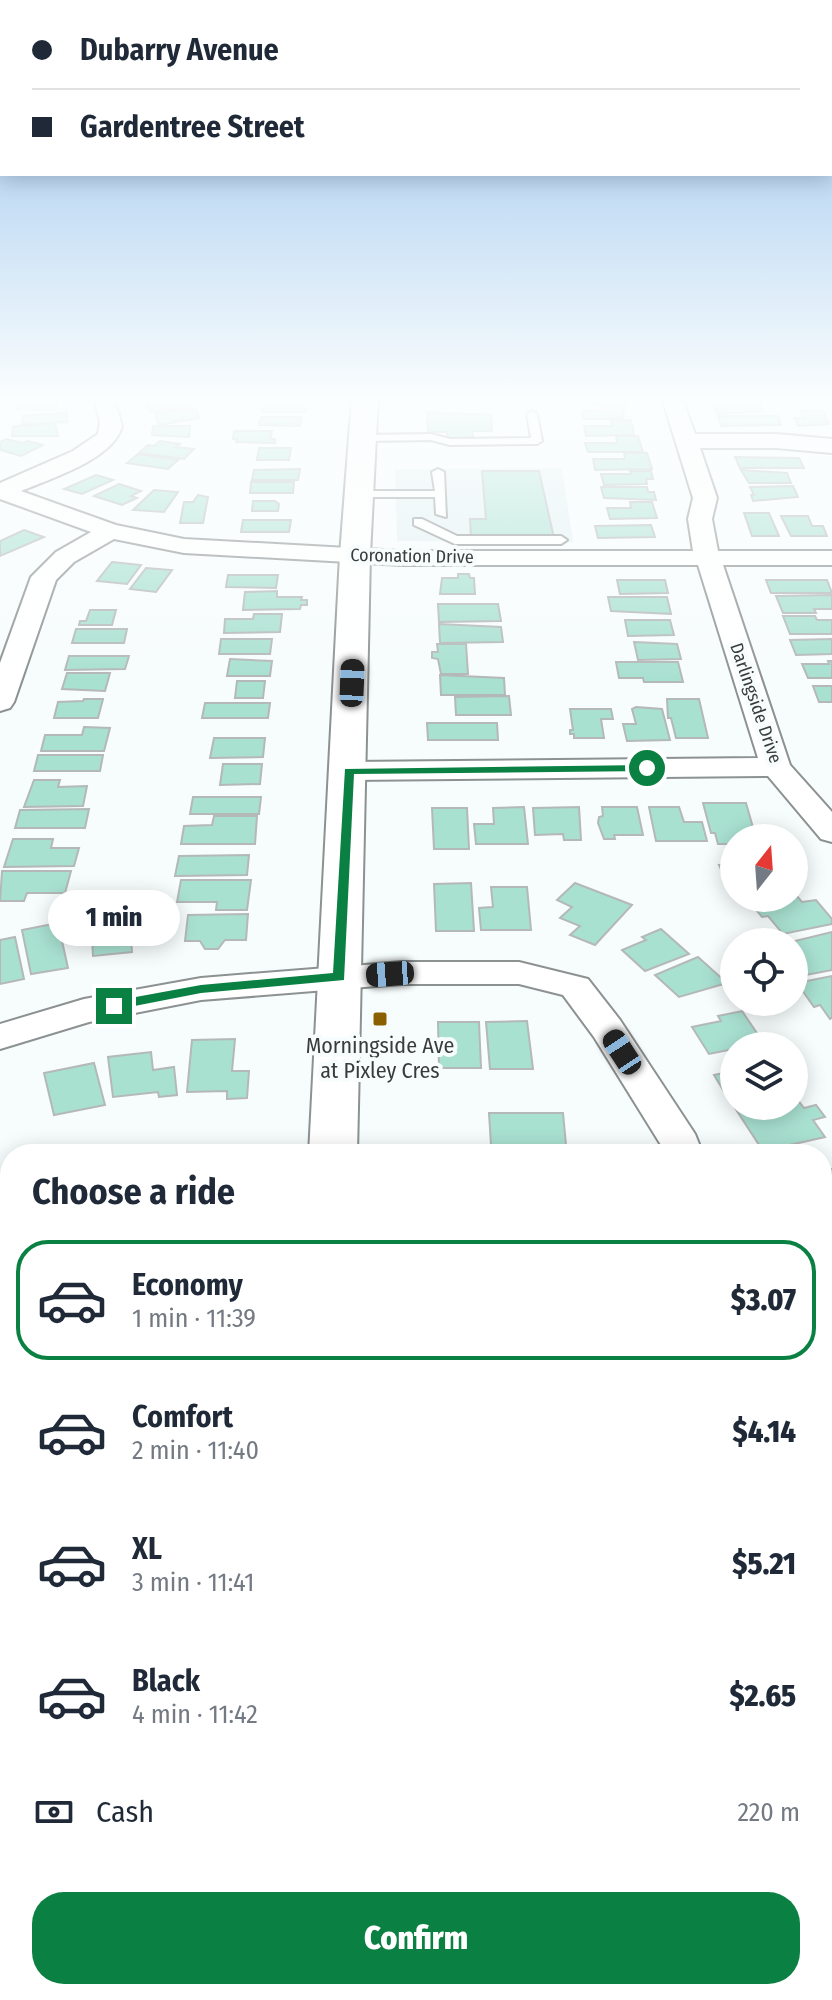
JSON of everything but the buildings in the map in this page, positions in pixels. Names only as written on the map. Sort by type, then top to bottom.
[{"type":"main road","points":[[333,1144],[359,494]]},
{"type":"street","name":"Coronation Drive","points":[[2,491],[110,531],[184,546],[355,555],[457,549],[563,549],[708,559],[832,558]]},
{"type":"street","name":"Darlingside Drive","points":[[703,491],[705,498],[700,519],[708,559],[776,767],[832,832]]},
{"type":"street","points":[[0,702],[44,577],[65,557],[110,531]]},
{"type":"street","points":[[349,771],[776,767]]},
{"type":"street","points":[[0,1037],[84,1011],[201,989],[402,973],[519,973],[575,987],[607,1029],[681,1144]]},
{"type":"lane","points":[[359,494],[441,494],[442,514]]},
{"type":"lane","points":[[418,522],[457,549]]},
{"type":"lane","points":[[558,525],[563,549]]},
{"type":"shaded area","points":[[396,491],[565,491],[573,542],[397,541]]},
{"type":"place","name":"Morningside Ave at Pixley Cres","points":[[380,1019]]},
{"type":"route","points":[[114,1006],[201,989],[340,977],[349,771],[647,768]]}]
